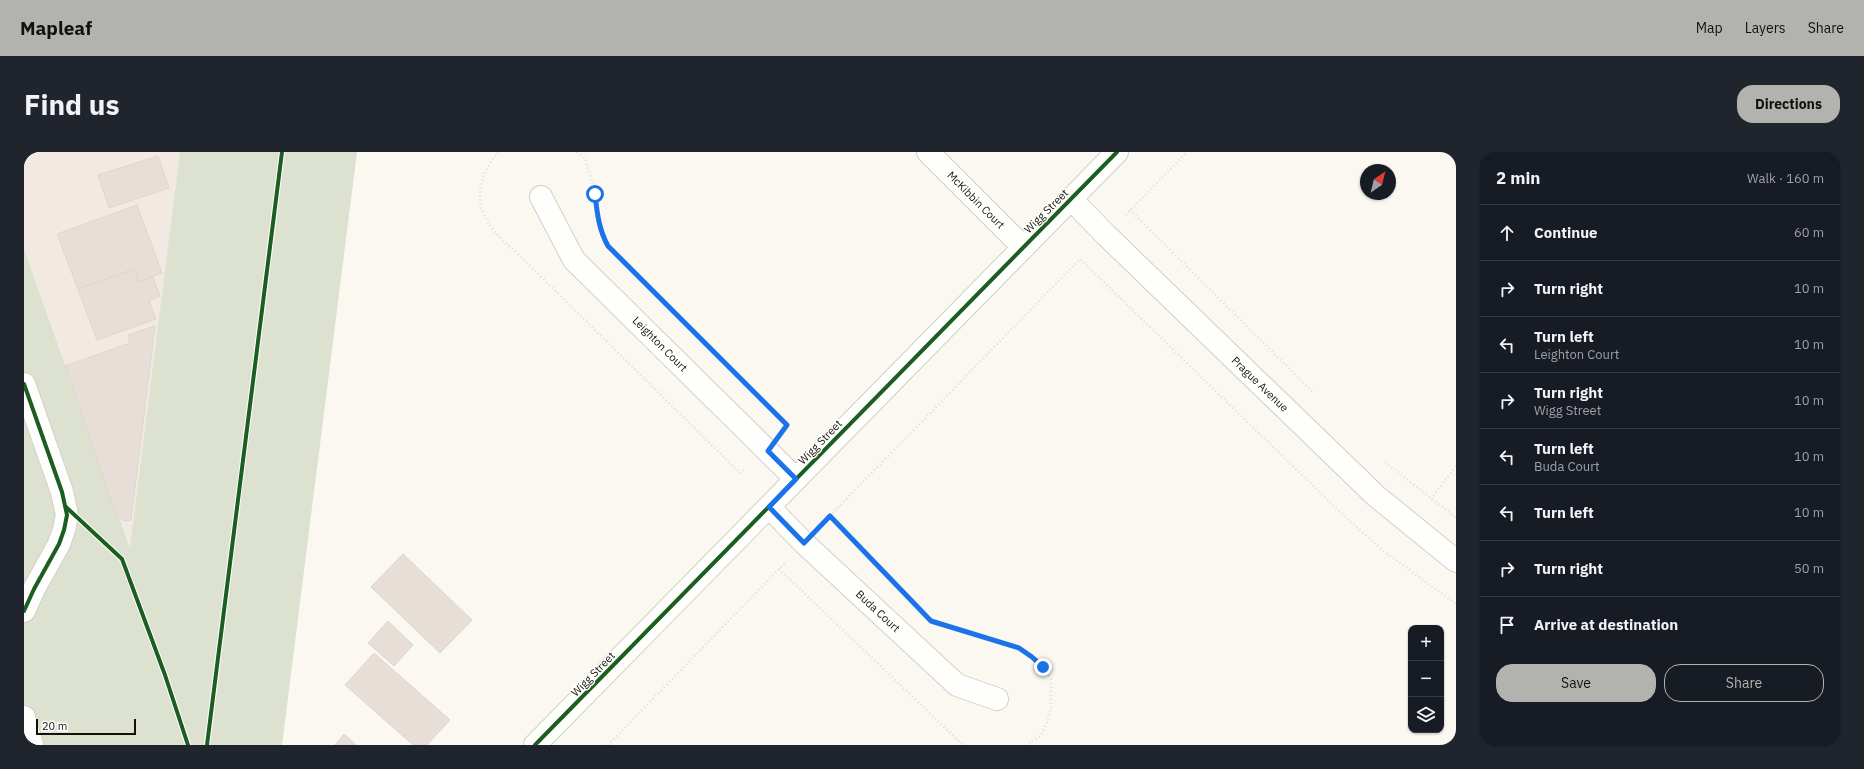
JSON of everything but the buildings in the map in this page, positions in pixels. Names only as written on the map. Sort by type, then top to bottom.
[{"type":"street","name":"McKibbin Court","points":[[928,152],[1023,247]]},
{"type":"street","name":"Wigg Street","points":[[535,745],[1117,152]]},
{"type":"street","name":"Leighton Court","points":[[541,197],[574,260],[796,479]]},
{"type":"street","name":"Prague Avenue","points":[[1071,199],[1106,235],[1376,496],[1452,551]]},
{"type":"street","points":[[24,384],[62,492],[67,515],[59,544],[37,582],[24,611]]},
{"type":"street","name":"Buda Court","points":[[769,507],[804,543],[957,685],[997,699]]},
{"type":"street","points":[[24,717],[32,745]]},
{"type":"path","points":[[577,152],[585,158],[587,164],[595,194],[598,221],[603,237],[608,246],[787,425],[768,451]]},
{"type":"path","points":[[608,745],[1080,259],[1106,235],[1187,152]]},
{"type":"path","points":[[1130,210],[1315,394]]},
{"type":"path","points":[[1080,259],[1341,514],[1382,550],[1456,604]]},
{"type":"path","points":[[24,280],[125,566]]},
{"type":"path","points":[[1382,460],[1456,518]]},
{"type":"path","points":[[1431,499],[1456,466]]},
{"type":"path","points":[[830,516],[910,599]]},
{"type":"path","points":[[111,548],[122,559]]},
{"type":"path","points":[[778,569],[963,745]]},
{"type":"path","points":[[931,621],[1019,648],[1043,667],[1051,679],[1051,707],[1047,723],[1041,735],[1027,745]]},
{"type":"shaded area","points":[[24,152],[180,152],[131,548],[24,249]]},
{"type":"green space","points":[[180,152],[357,152],[282,745],[24,745],[24,249],[130,547]]},
{"type":"cycle path","points":[[207,745],[282,152]]},
{"type":"cycle path","points":[[535,745],[1117,152]]},
{"type":"cycle path","points":[[24,384],[62,492],[67,515],[59,544],[34,589],[24,611]]},
{"type":"cycle path","points":[[66,507],[122,559],[165,675],[188,745]]},
{"type":"route","points":[[595,194],[598,221],[603,237],[608,246],[787,425],[768,451],[796,479],[769,507],[804,543],[830,516],[931,621],[1019,648],[1043,667]]}]
